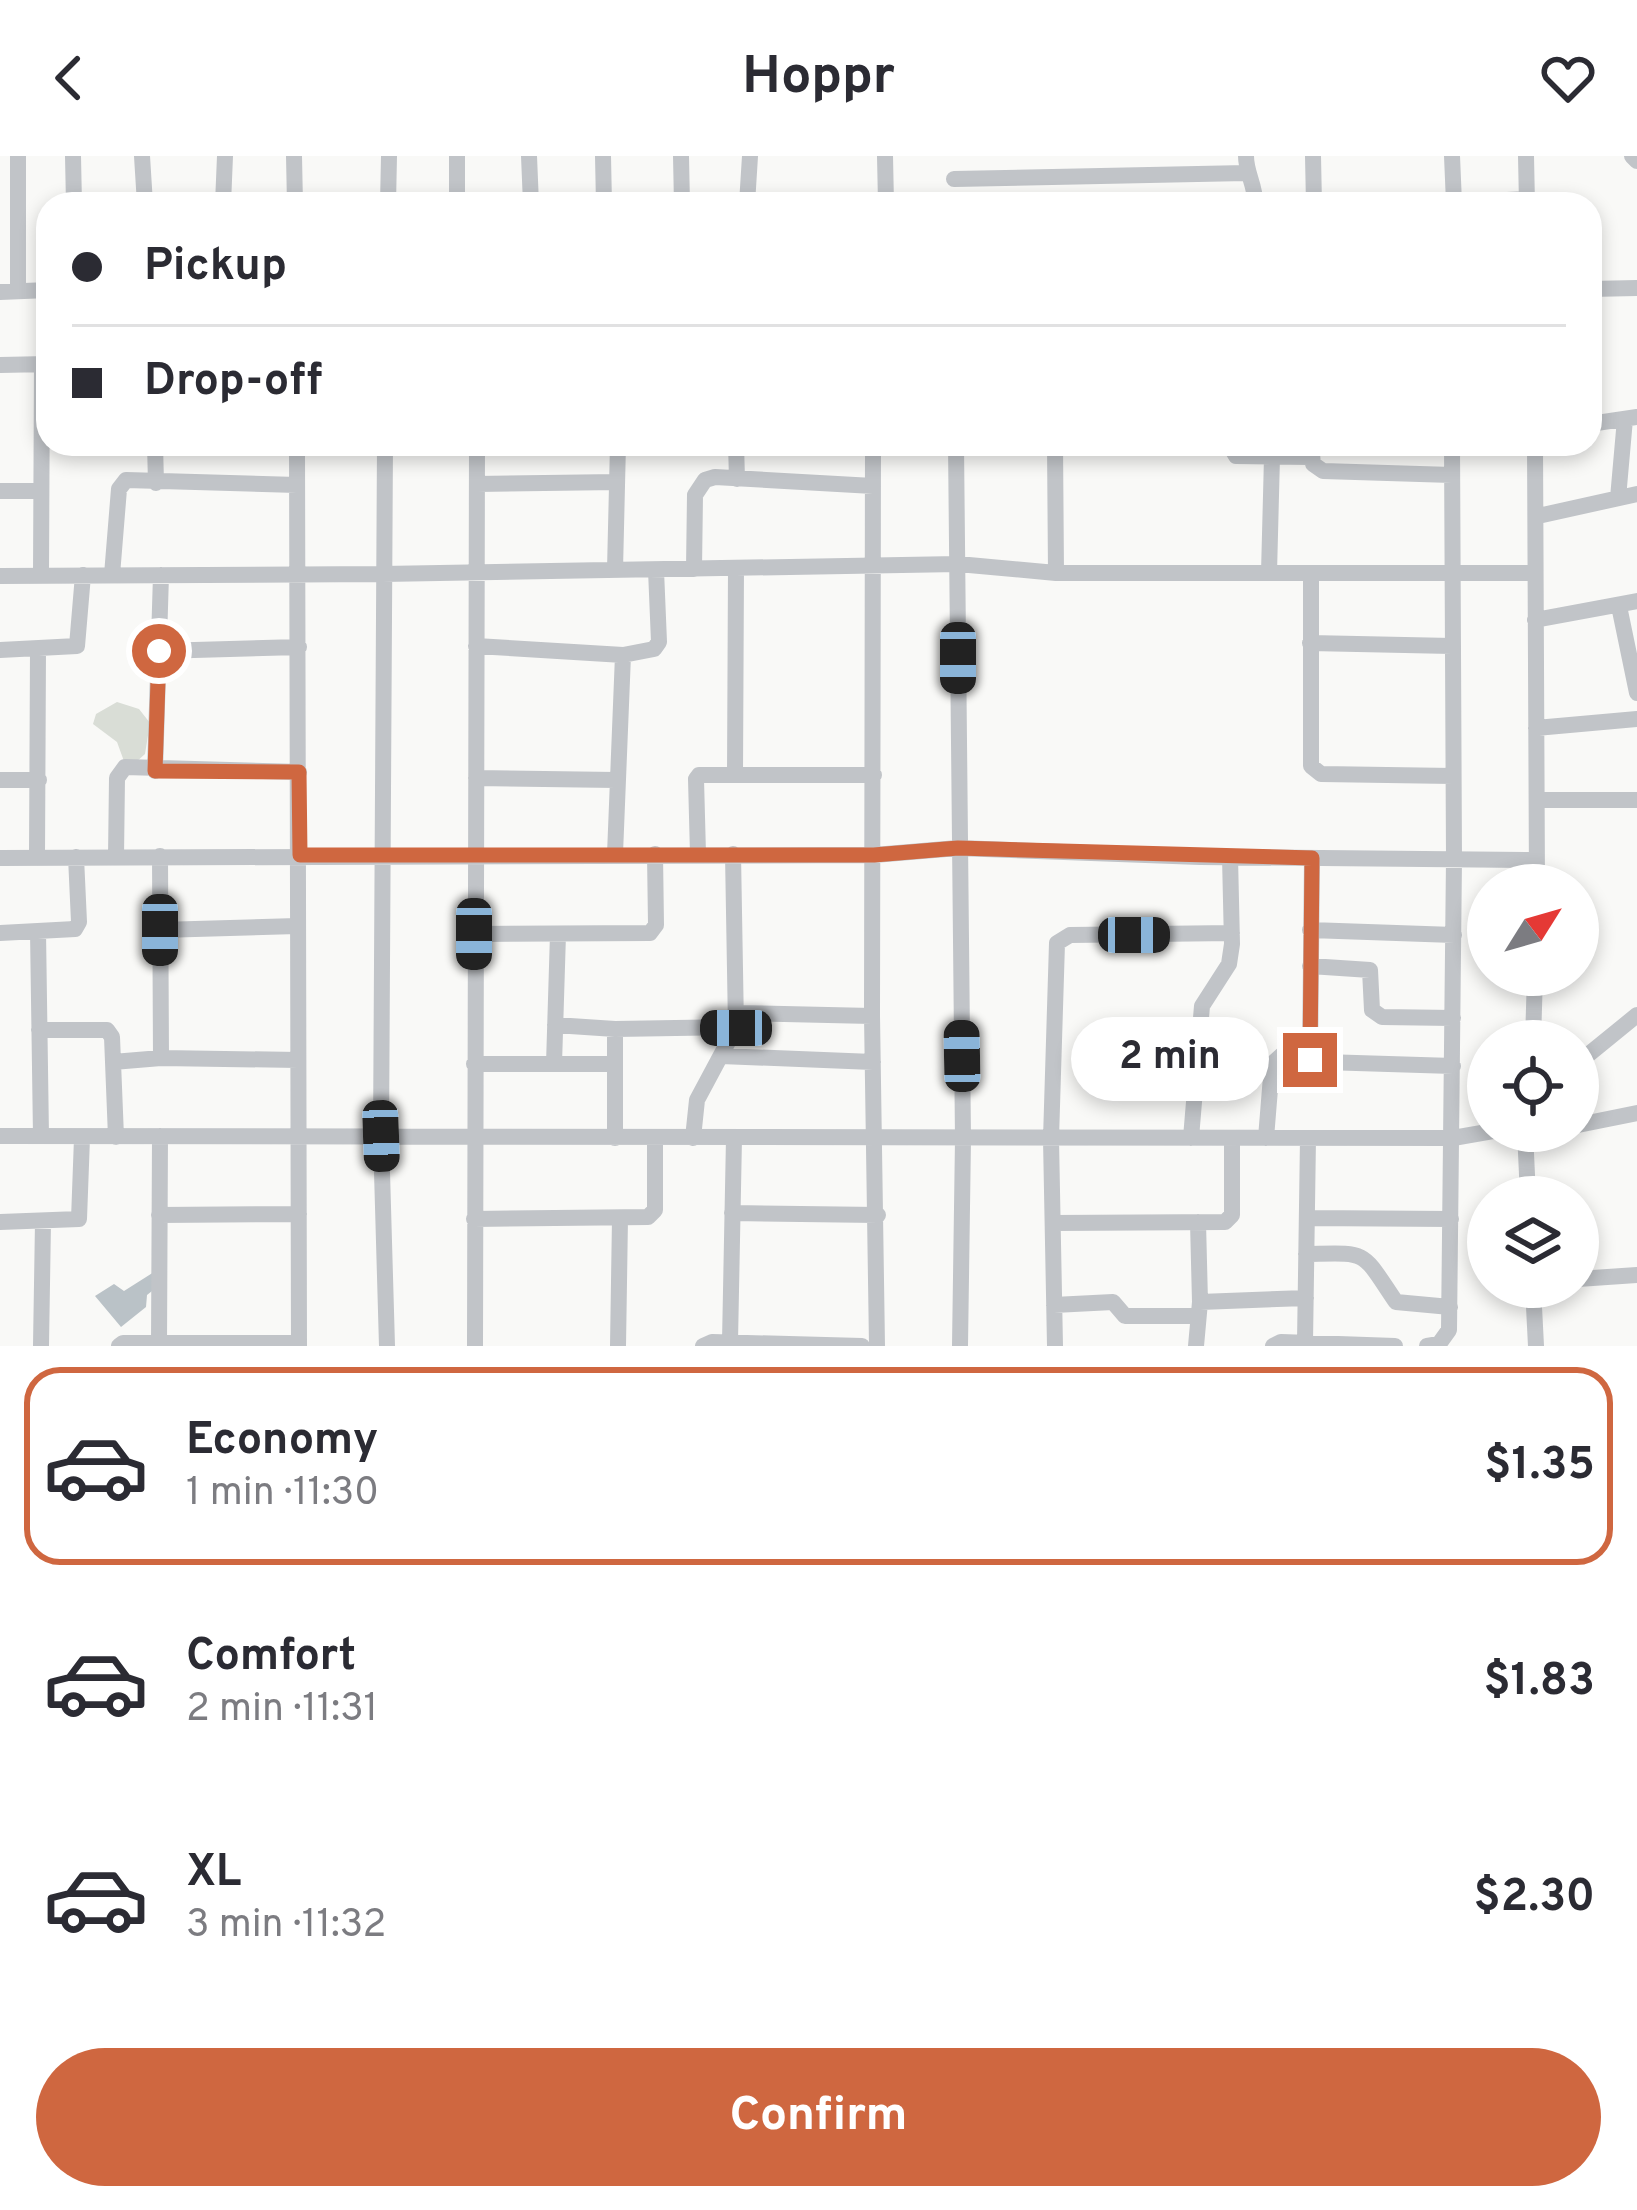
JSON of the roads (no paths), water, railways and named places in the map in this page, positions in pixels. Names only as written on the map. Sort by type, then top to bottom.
[{"type":"street","points":[[9,292],[18,156]]},
{"type":"street","points":[[73,156],[74,192]]},
{"type":"street","points":[[142,156],[144,192]]},
{"type":"street","points":[[224,192],[225,156]]},
{"type":"street","points":[[294,156],[295,192]]},
{"type":"street","points":[[388,192],[389,156]]},
{"type":"street","points":[[457,156],[457,192]]},
{"type":"street","points":[[529,156],[530,192]]},
{"type":"street","points":[[603,156],[604,192]]},
{"type":"street","points":[[681,156],[682,192]]},
{"type":"street","points":[[748,192],[750,156]]},
{"type":"street","points":[[885,156],[886,192]]},
{"type":"street","points":[[954,156],[954,192]]},
{"type":"street","points":[[1038,156],[1038,178]]},
{"type":"street","points":[[1101,177],[1103,156]]},
{"type":"street","points":[[1313,156],[1314,192]]},
{"type":"street","points":[[1452,156],[1454,192]]},
{"type":"street","points":[[1526,156],[1527,192]]},
{"type":"street","points":[[954,179],[1101,177],[1246,165]]},
{"type":"street","points":[[1602,289],[1637,288]]},
{"type":"street","points":[[0,365],[36,364]]},
{"type":"street","points":[[1618,498],[1631,418]]},
{"type":"street","points":[[41,575],[42,456]]},
{"type":"street","points":[[155,456],[156,484]]},
{"type":"street","points":[[119,1346],[298,1345],[297,456]]},
{"type":"street","points":[[385,456],[381,1136],[387,1346]]},
{"type":"street","points":[[475,1346],[477,456]]},
{"type":"street","points":[[614,570],[618,456]]},
{"type":"street","points":[[736,456],[736,479]]},
{"type":"street","points":[[874,456],[872,1016],[877,1346]]},
{"type":"street","points":[[956,456],[963,1139],[960,1346]]},
{"type":"street","points":[[1055,456],[1056,572]]},
{"type":"street","points":[[1237,456],[1277,456]]},
{"type":"street","points":[[1314,456],[1323,471],[1452,475]]},
{"type":"street","points":[[1427,1346],[1448,1341],[1450,1306],[1452,456]]},
{"type":"street","points":[[1536,456],[1538,864]]},
{"type":"street","points":[[1269,573],[1272,457]]},
{"type":"street","points":[[694,569],[695,495],[700,484],[715,477],[873,486]]},
{"type":"street","points":[[112,575],[126,480],[297,485]]},
{"type":"street","points":[[477,484],[617,482]]},
{"type":"street","points":[[0,491],[41,491]]},
{"type":"street","points":[[1538,516],[1637,494]]},
{"type":"street","points":[[0,575],[958,564],[1056,572],[1535,573]]},
{"type":"street","points":[[735,774],[736,568]]},
{"type":"street","points":[[476,646],[623,655],[646,652],[658,645],[656,569]]},
{"type":"street","points":[[1311,573],[1309,760],[1321,774],[1453,776]]},
{"type":"street","points":[[0,650],[68,649],[80,642],[82,575]]},
{"type":"street","points":[[155,771],[161,575]]},
{"type":"street","points":[[1535,620],[1628,604],[1637,693]]},
{"type":"street","points":[[1310,643],[1452,646]]},
{"type":"street","points":[[159,651],[299,647]]},
{"type":"street","points":[[37,857],[38,650]]},
{"type":"street","points":[[615,854],[623,655]]},
{"type":"street","points":[[1536,728],[1637,719]]},
{"type":"street","points":[[116,856],[118,773],[125,767],[299,772]]},
{"type":"street","points":[[698,854],[697,776],[874,775]]},
{"type":"street","points":[[476,778],[616,779]]},
{"type":"street","points":[[0,780],[39,780]]},
{"type":"street","points":[[1537,800],[1637,800]]},
{"type":"street","points":[[0,858],[874,855],[958,848],[1538,860]]},
{"type":"street","points":[[474,934],[650,933],[656,926],[655,854]]},
{"type":"street","points":[[694,1138],[697,1100],[736,1020],[733,854]]},
{"type":"street","points":[[160,856],[161,1058]]},
{"type":"street","points":[[0,932],[73,930],[78,926],[76,857]]},
{"type":"street","points":[[1190,1138],[1202,1006],[1229,964],[1230,857]]},
{"type":"street","points":[[1310,1060],[1312,858]]},
{"type":"street","points":[[160,930],[298,926]]},
{"type":"street","points":[[1310,930],[1454,934]]},
{"type":"street","points":[[38,931],[41,1136]]},
{"type":"street","points":[[1054,1346],[1051,1139],[1059,940],[1070,935],[1232,933]]},
{"type":"street","points":[[554,1064],[558,934]]},
{"type":"street","points":[[1310,966],[1370,970],[1372,1010],[1382,1017],[1453,1018]]},
{"type":"street","points":[[1599,1046],[1637,1015]]},
{"type":"street","points":[[555,1024],[615,1029],[872,1016]]},
{"type":"street","points":[[615,1029],[615,1138]]},
{"type":"street","points":[[40,1030],[107,1030],[112,1037],[116,1137]]},
{"type":"street","points":[[1266,1138],[1274,1060],[1282,1055],[1453,1066]]},
{"type":"street","points":[[721,1056],[873,1062]]},
{"type":"street","points":[[113,1062],[298,1060]]},
{"type":"street","points":[[474,1064],[615,1064]]},
{"type":"street","points":[[1599,1121],[1637,1113]]},
{"type":"street","points":[[0,1136],[1467,1136]]},
{"type":"street","points":[[159,1344],[160,1136]]},
{"type":"street","points":[[0,1222],[79,1219],[82,1138]]},
{"type":"street","points":[[474,1220],[648,1217],[654,1213],[655,1138]]},
{"type":"street","points":[[730,1342],[734,1138]]},
{"type":"street","points":[[1053,1223],[1225,1222],[1232,1215],[1232,1138]]},
{"type":"street","points":[[1305,1342],[1308,1138]]},
{"type":"street","points":[[732,1213],[878,1215]]},
{"type":"street","points":[[159,1215],[299,1214]]},
{"type":"street","points":[[618,1346],[620,1217]]},
{"type":"street","points":[[1306,1218],[1451,1219]]},
{"type":"street","points":[[41,1346],[43,1222]]},
{"type":"street","points":[[1196,1346],[1198,1222]]},
{"type":"street","points":[[1306,1254],[1358,1253],[1396,1302],[1450,1306]]},
{"type":"street","points":[[1599,1278],[1637,1275]]},
{"type":"street","points":[[1054,1306],[1113,1302],[1125,1316],[1306,1298]]},
{"type":"street","points":[[1534,1308],[1536,1346]]},
{"type":"street","points":[[703,1346],[730,1342],[862,1346]]},
{"type":"street","points":[[1273,1346],[1282,1342],[1395,1346]]}]
